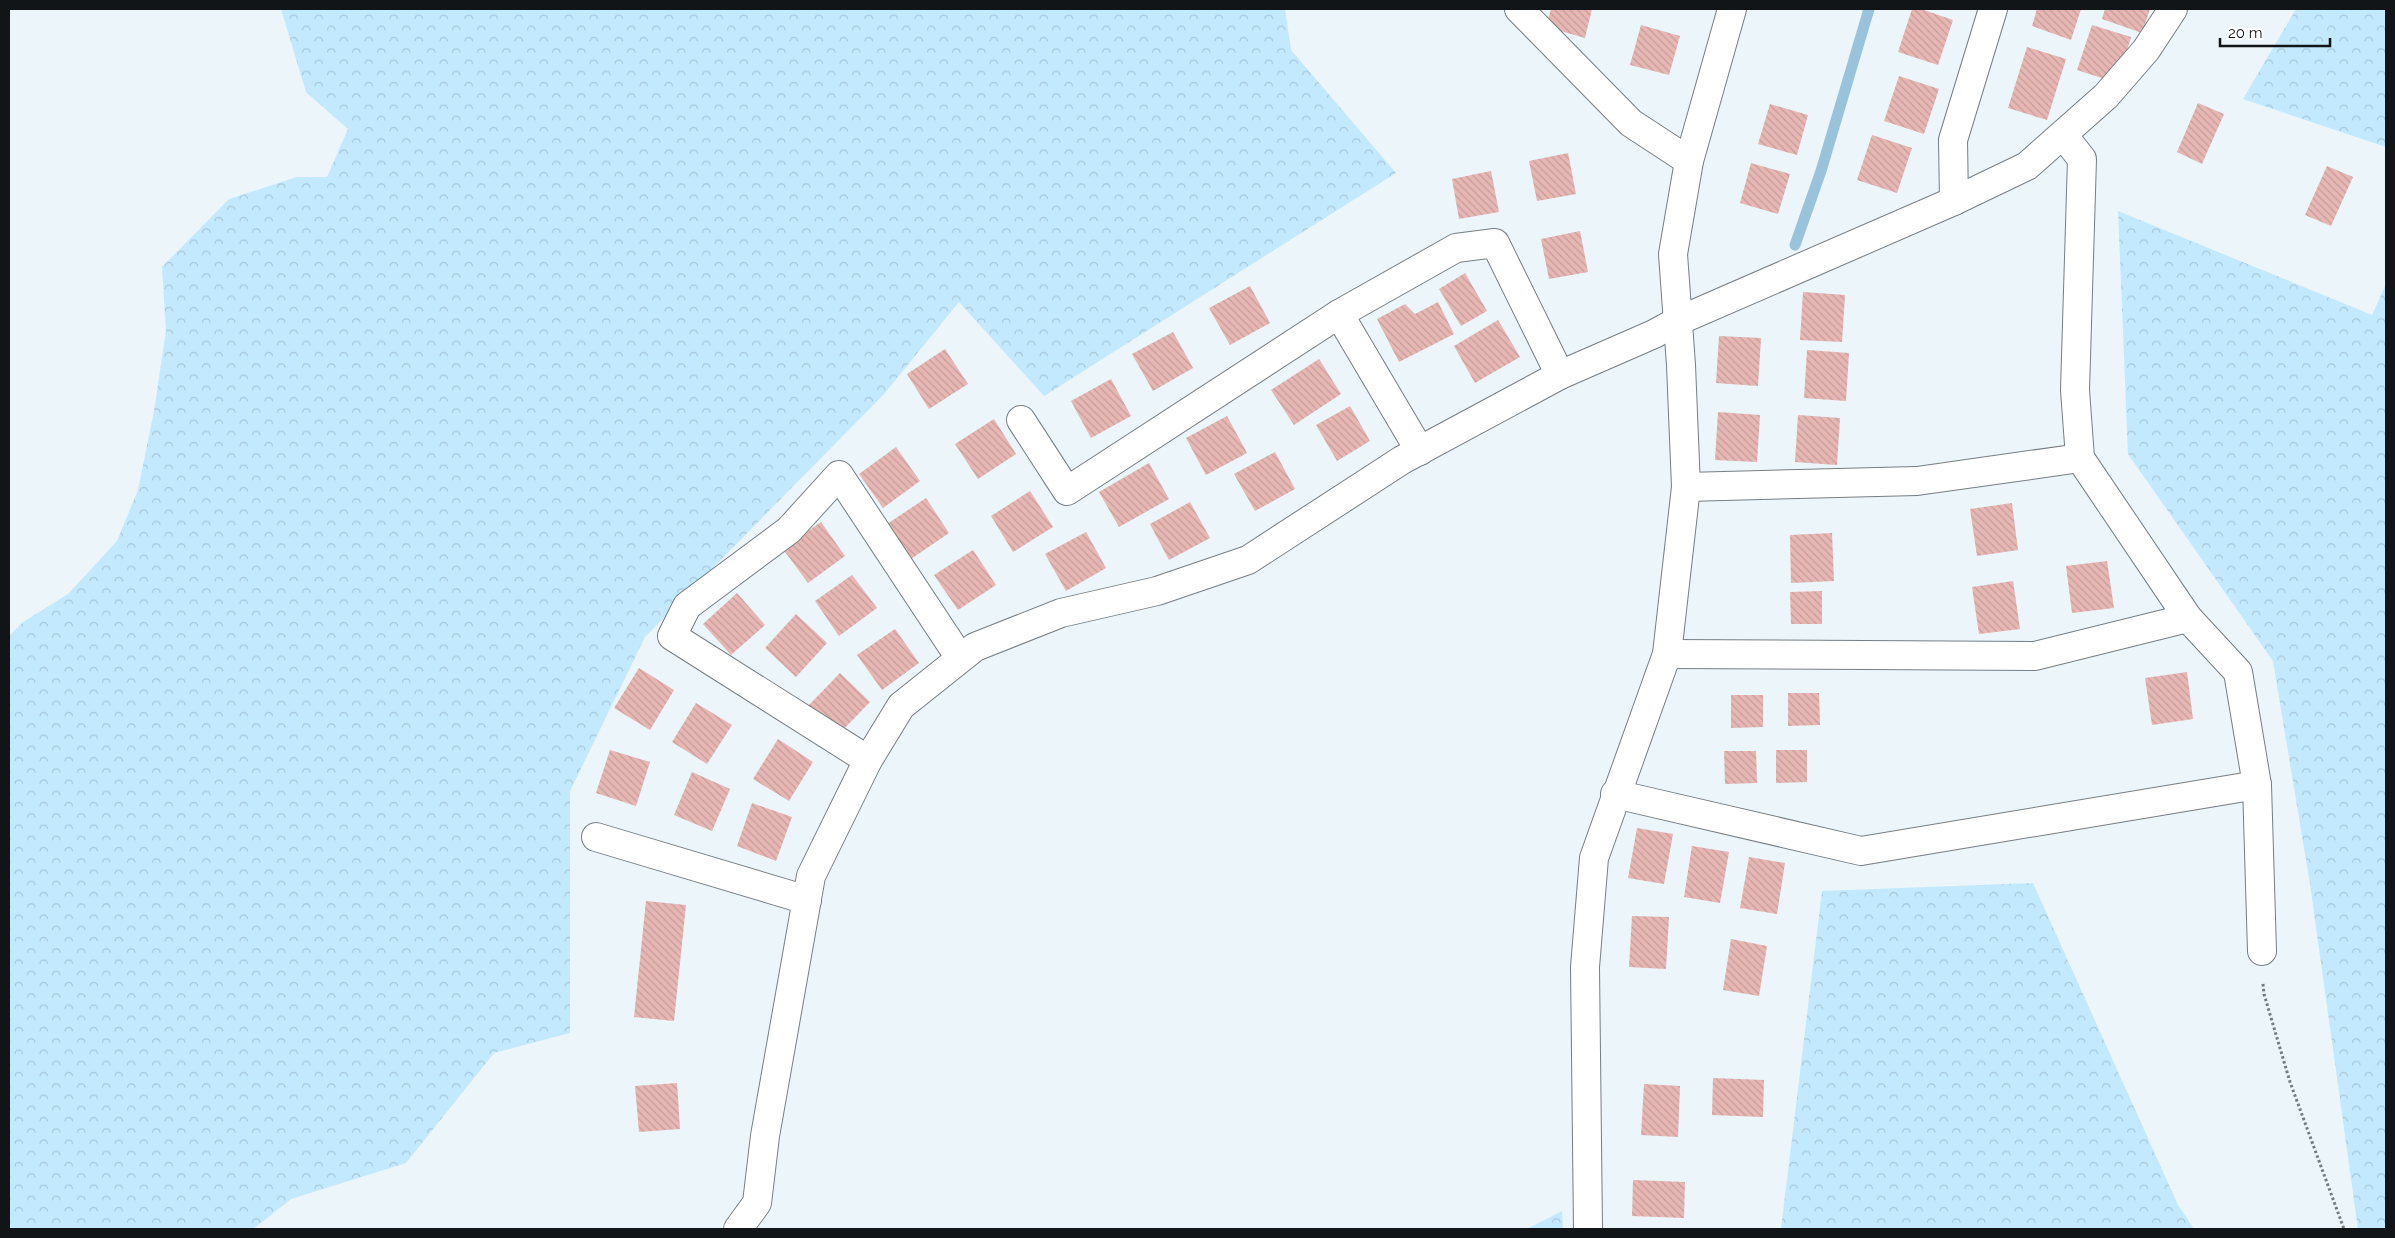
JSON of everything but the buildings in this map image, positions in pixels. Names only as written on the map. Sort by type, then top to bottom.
[{"type":"street","points":[[1519,9],[1632,123],[1689,161]]},
{"type":"street","points":[[1588,1229],[1585,967],[1594,858],[1615,794],[1667,654],[1686,487],[1673,254],[1689,161],[1732,9]]},
{"type":"street","points":[[1954,201],[1953,140],[1993,9]]},
{"type":"street","points":[[738,1229],[757,1203],[766,1136],[811,876],[868,760],[901,706],[975,647],[1061,614],[1157,591],[1248,560],[1420,451],[1560,375],[1654,334],[1678,320],[1954,201],[2027,166],[2106,96],[2146,50],[2173,9]]},
{"type":"street","points":[[2063,135],[2082,158],[2075,390],[2080,458],[2188,618],[2238,672],[2257,785],[2262,951]]},
{"type":"street","points":[[1021,420],[1067,491],[1340,314],[1456,248],[1495,244],[1560,375]]},
{"type":"street","points":[[1340,314],[1420,451]]},
{"type":"street","points":[[1686,487],[1917,481],[2080,458]]},
{"type":"street","points":[[868,760],[672,636],[687,606],[789,530],[839,474],[960,658]]},
{"type":"street","points":[[1667,654],[2035,656],[2188,618]]},
{"type":"street","points":[[1615,794],[1861,851],[2257,785]]},
{"type":"street","points":[[596,837],[806,900]]},
{"type":"path","points":[[2262,951],[2264,994],[2290,1082],[2344,1229]]},
{"type":"green space","points":[[281,9],[1285,9],[1291,50],[1396,173],[1044,396],[959,302],[884,394],[645,637],[570,791],[570,1033],[494,1053],[406,1163],[291,1199],[253,1229],[9,1229],[9,636],[23,622],[68,594],[117,541],[138,490],[154,411],[166,331],[162,267],[229,199],[297,177],[327,177],[348,129],[306,92]]},
{"type":"green space","points":[[2296,9],[2386,9],[2386,147],[2243,99]]},
{"type":"green space","points":[[2118,211],[2372,315],[2386,284],[2386,1229],[2358,1229],[2310,884],[2273,661],[2128,454]]},
{"type":"green space","points":[[2033,883],[2178,1205],[2194,1229],[1781,1229],[1822,891]]},
{"type":"green space","points":[[1562,1211],[1563,1229],[1527,1229]]},
{"type":"waterway","points":[[1795,245],[1821,171],[1869,9]]}]
